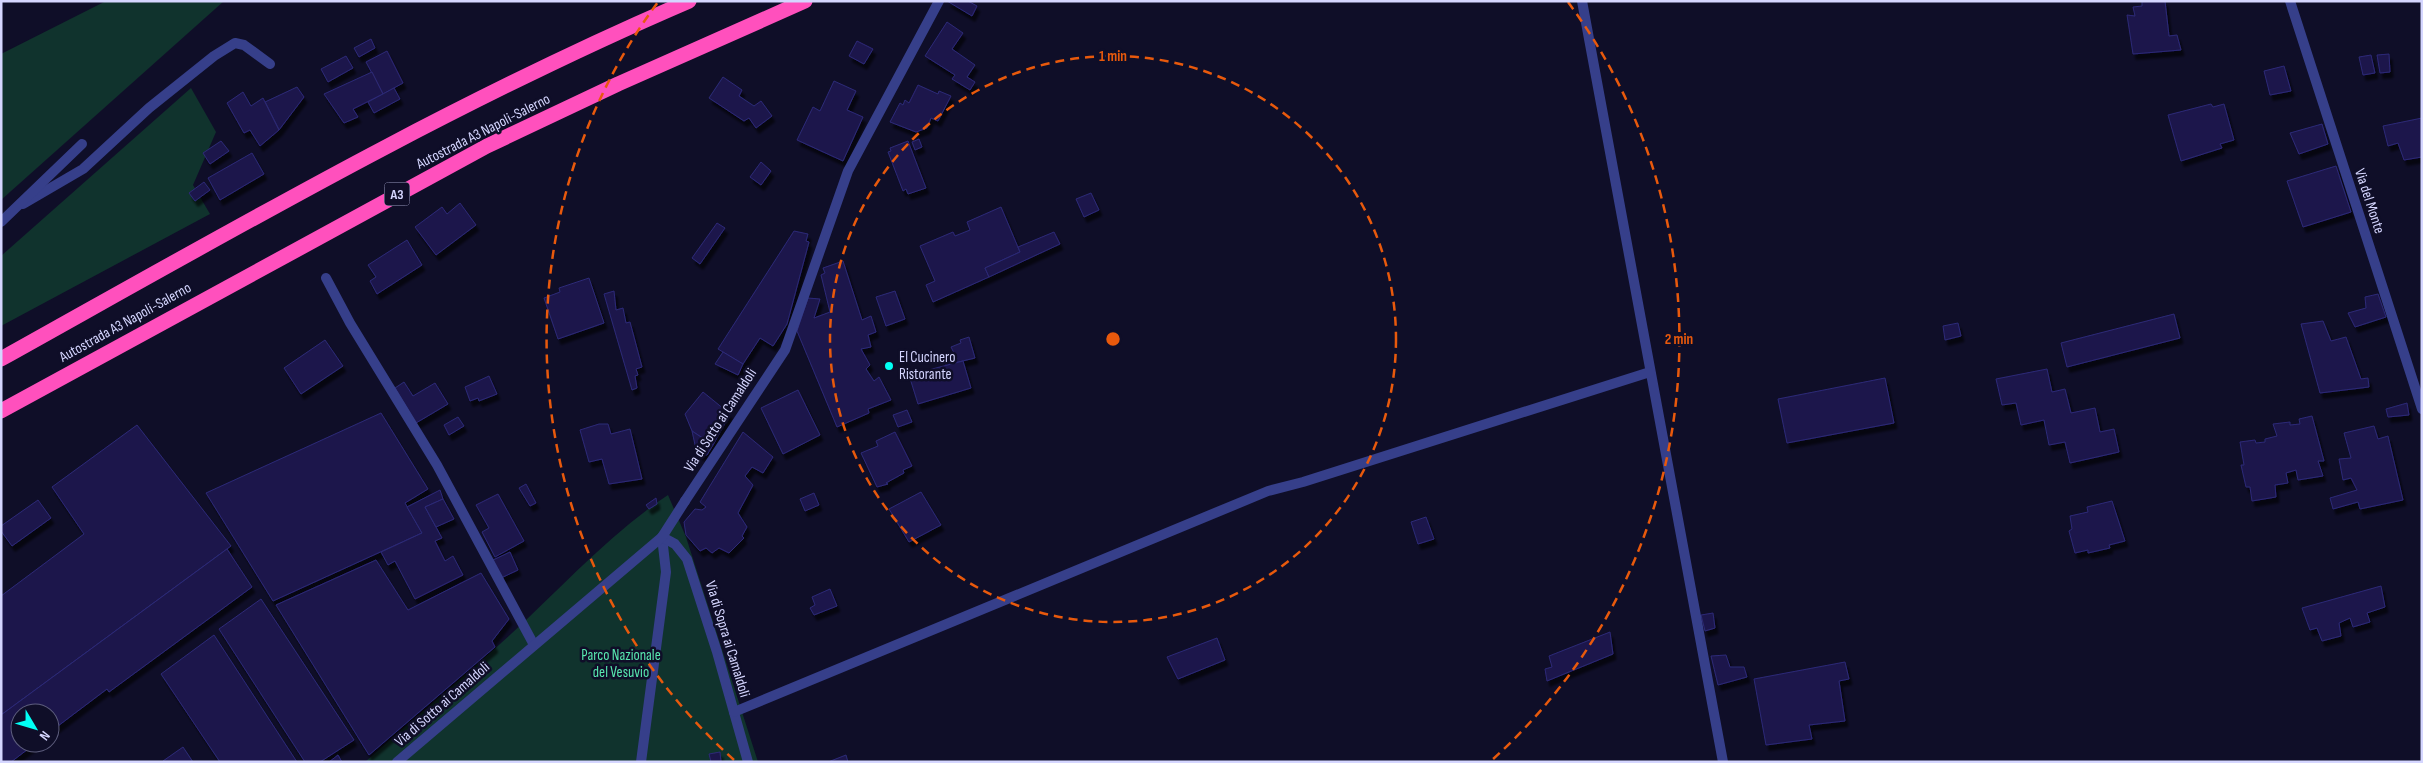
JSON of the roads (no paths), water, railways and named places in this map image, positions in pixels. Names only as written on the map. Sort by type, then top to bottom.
[{"type":"highway","name":"Autostrada A3 Napoli-Salerno","points":[[1,359],[238,227],[477,99],[622,30],[689,1]]},
{"type":"highway","name":"Autostrada A3 Napoli-Salerno","points":[[1,411],[487,146],[618,84],[805,1]]},
{"type":"street","name":"Via di Sotto ai Camaldoli","points":[[397,762],[662,537],[784,350],[848,171],[939,1]]},
{"type":"street","points":[[1582,1],[1723,762]]},
{"type":"street","name":"Via del Monte","points":[[2290,1],[2422,409]]},
{"type":"street","points":[[15,208],[83,169],[156,103],[214,56],[235,43],[244,45],[270,64]]},
{"type":"street","points":[[1,222],[82,144]]},
{"type":"street","points":[[326,278],[350,323],[437,465],[534,645]]},
{"type":"street","points":[[734,712],[1268,491],[1303,482],[1650,372]]},
{"type":"street","points":[[641,762],[666,572],[662,537]]},
{"type":"street","name":"Via di Sopra ai Camaldoli","points":[[662,537],[675,544],[687,559],[748,762]]},
{"type":"place","name":"El Cucinero Ristorante","points":[[889,366]]},
{"type":"park label","name":"Parco Nazionale del Vesuvio","points":[[621,664]]}]
